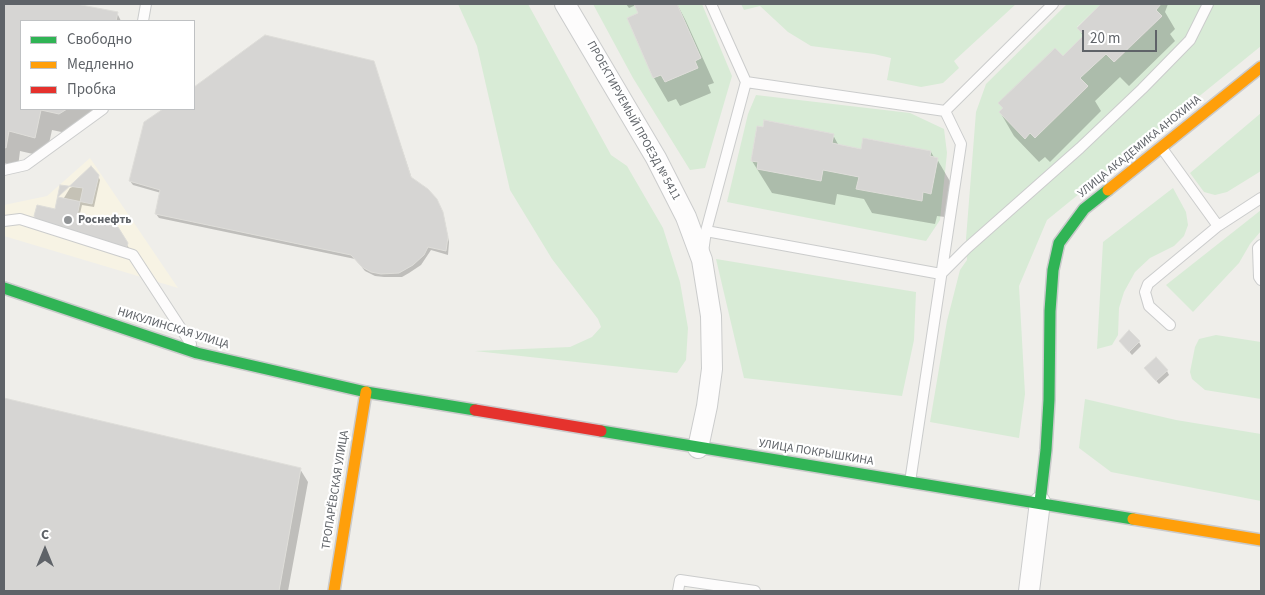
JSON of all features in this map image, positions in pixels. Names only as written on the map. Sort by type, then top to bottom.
[{"type":"main road","name":"УЛИЦА АКАДЕМИКА АНОХИНА","points":[[1040,502],[1046,450],[1052,278],[1059,243],[1084,209],[1261,67]]},
{"type":"main road","name":"НИКУЛИНСКАЯ УЛИЦА","points":[[4,288],[197,353],[366,392]]},
{"type":"main road","name":"УЛИЦА ПОКРЫШКИНА","points":[[366,392],[1258,539]]},
{"type":"main road","name":"ТРОПАРЁВСКАЯ УЛИЦА","points":[[334,591],[366,392]]},
{"type":"street","name":"ПРОЕКТИРУЕМЫЙ ПРОЕЗД № 5411","points":[[566,4],[656,158],[686,217],[702,260],[711,316],[712,369],[707,406],[698,448]]},
{"type":"street","points":[[1029,591],[1040,502]]},
{"type":"lane","points":[[143,20],[146,4]]},
{"type":"lane","points":[[702,260],[706,231],[746,82],[711,4]]},
{"type":"lane","points":[[945,111],[1053,4]]},
{"type":"lane","points":[[941,274],[966,248],[1080,148],[1142,89],[1190,40],[1208,4]]},
{"type":"lane","points":[[746,82],[945,111]]},
{"type":"lane","points":[[4,170],[26,165],[103,110]]},
{"type":"lane","points":[[909,482],[961,144],[945,111]]},
{"type":"lane","points":[[1161,147],[1218,226]]},
{"type":"lane","points":[[1170,325],[1149,306],[1145,292],[1148,284],[1218,226],[1261,198]]},
{"type":"lane","points":[[4,221],[20,219],[133,255],[197,353]]},
{"type":"lane","points":[[706,231],[941,274]]},
{"type":"lane","points":[[1261,245],[1258,248],[1259,277],[1261,280]]},
{"type":"lane","points":[[1258,539],[1261,551]]},
{"type":"lane","points":[[678,591],[680,580],[755,591]]},
{"type":"shaded area","name":"Роснефть","points":[[90,158],[178,288],[4,236],[4,205],[47,196]]},
{"type":"green space","points":[[458,4],[528,4],[611,155],[627,166],[663,228],[680,282],[688,328],[686,360],[677,373],[475,351],[570,347],[592,337],[601,327],[598,319],[552,259],[510,190],[477,46]]},
{"type":"green space","points":[[593,4],[634,4],[638,13],[627,18],[653,78],[661,75],[665,82],[698,68],[695,61],[701,58],[677,4],[702,4],[732,76],[705,168],[690,170],[633,78]]},
{"type":"green space","points":[[741,4],[1016,4],[954,61],[959,68],[943,83],[921,87],[887,80],[891,58],[811,46],[788,32],[760,6],[744,10]]},
{"type":"green space","points":[[1067,4],[1101,4],[1077,27],[1084,35],[1063,56],[1055,48],[999,103],[1003,108],[999,112],[1025,138],[1030,133],[1035,138],[1088,87],[1080,78],[1106,54],[1115,62],[1162,17],[1156,10],[1161,4],[1261,4],[1261,46],[1047,220],[1019,286],[1025,394],[1019,438],[930,422],[947,321],[960,270],[967,260],[966,239],[976,112],[986,84]]},
{"type":"green space","points":[[756,95],[910,113],[944,129],[947,153],[940,220],[926,241],[727,202],[748,114]],"holes":[[[764,120],[833,134],[832,143],[861,149],[864,138],[931,151],[930,156],[938,158],[931,193],[923,192],[922,200],[857,188],[859,177],[823,170],[821,181],[757,169],[758,162],[751,161],[757,126],[763,127]]]},
{"type":"green space","points":[[1261,113],[1261,171],[1227,192],[1215,195],[1204,192],[1190,173]]},
{"type":"green space","points":[[1173,188],[1186,212],[1188,225],[1184,236],[1174,246],[1150,258],[1135,272],[1124,292],[1119,308],[1118,335],[1112,345],[1097,349],[1103,242]]},
{"type":"green space","points":[[1261,210],[1261,231],[1250,244],[1239,263],[1193,312],[1166,285]]},
{"type":"green space","points":[[716,259],[916,292],[914,340],[902,396],[744,378]]},
{"type":"green space","points":[[1216,335],[1261,342],[1261,399],[1205,390],[1192,379],[1190,372],[1195,347],[1199,339]]},
{"type":"green space","points":[[1085,399],[1176,420],[1261,434],[1261,501],[1111,472],[1079,448]]},
{"type":"building","points":[[4,4],[76,4],[118,12],[116,20],[20,20],[20,110],[41,110],[35,138],[9,131],[6,148],[4,147]]},
{"type":"building","points":[[634,4],[677,4],[701,58],[695,61],[698,68],[665,82],[661,75],[653,78],[627,18],[638,13]]},
{"type":"building","points":[[1101,4],[1161,4],[1156,10],[1162,16],[1114,62],[1106,54],[1080,78],[1088,86],[1035,138],[1030,133],[1025,139],[999,112],[1003,108],[998,103],[1055,48],[1063,56],[1084,35],[1077,28]]},
{"type":"building","points":[[265,35],[374,61],[411,177],[428,189],[437,199],[443,212],[448,237],[446,251],[428,247],[424,255],[413,265],[399,273],[381,274],[371,272],[362,267],[351,255],[155,214],[160,190],[129,181],[144,122],[162,110],[195,110],[195,86]]},
{"type":"building","points":[[41,110],[65,110],[59,114]]},
{"type":"building","points":[[764,120],[834,134],[832,143],[861,149],[863,138],[931,151],[930,156],[938,158],[931,194],[923,192],[922,201],[856,189],[859,177],[823,170],[821,181],[757,169],[758,162],[751,161],[757,126],[763,127]]},
{"type":"building","points":[[91,166],[99,175],[92,204],[58,197]]},
{"type":"building","points":[[60,185],[83,188],[77,216],[118,227],[128,243],[125,253],[39,226],[34,216],[37,205],[55,209]]},
{"type":"building","points":[[1129,330],[1140,341],[1129,352],[1119,341]]},
{"type":"building","points":[[1156,357],[1168,370],[1156,381],[1144,368]]},
{"type":"building","points":[[4,398],[301,468],[279,591],[4,591]]},
{"type":"traffic: fast","points":[[1040,502],[1049,400],[1050,311],[1053,270],[1059,243],[1084,209],[1108,190]]},
{"type":"traffic: fast","points":[[4,288],[197,353],[366,392],[475,410]]},
{"type":"traffic: fast","points":[[601,431],[1133,519]]},
{"type":"traffic: slow","points":[[1108,190],[1261,67]]},
{"type":"traffic: slow","points":[[334,591],[366,392]]},
{"type":"traffic: slow","points":[[1133,519],[1261,540]]},
{"type":"traffic: jam","points":[[475,410],[601,431]]},
{"type":"place","name":"Роснефть","points":[[68,220]]}]
